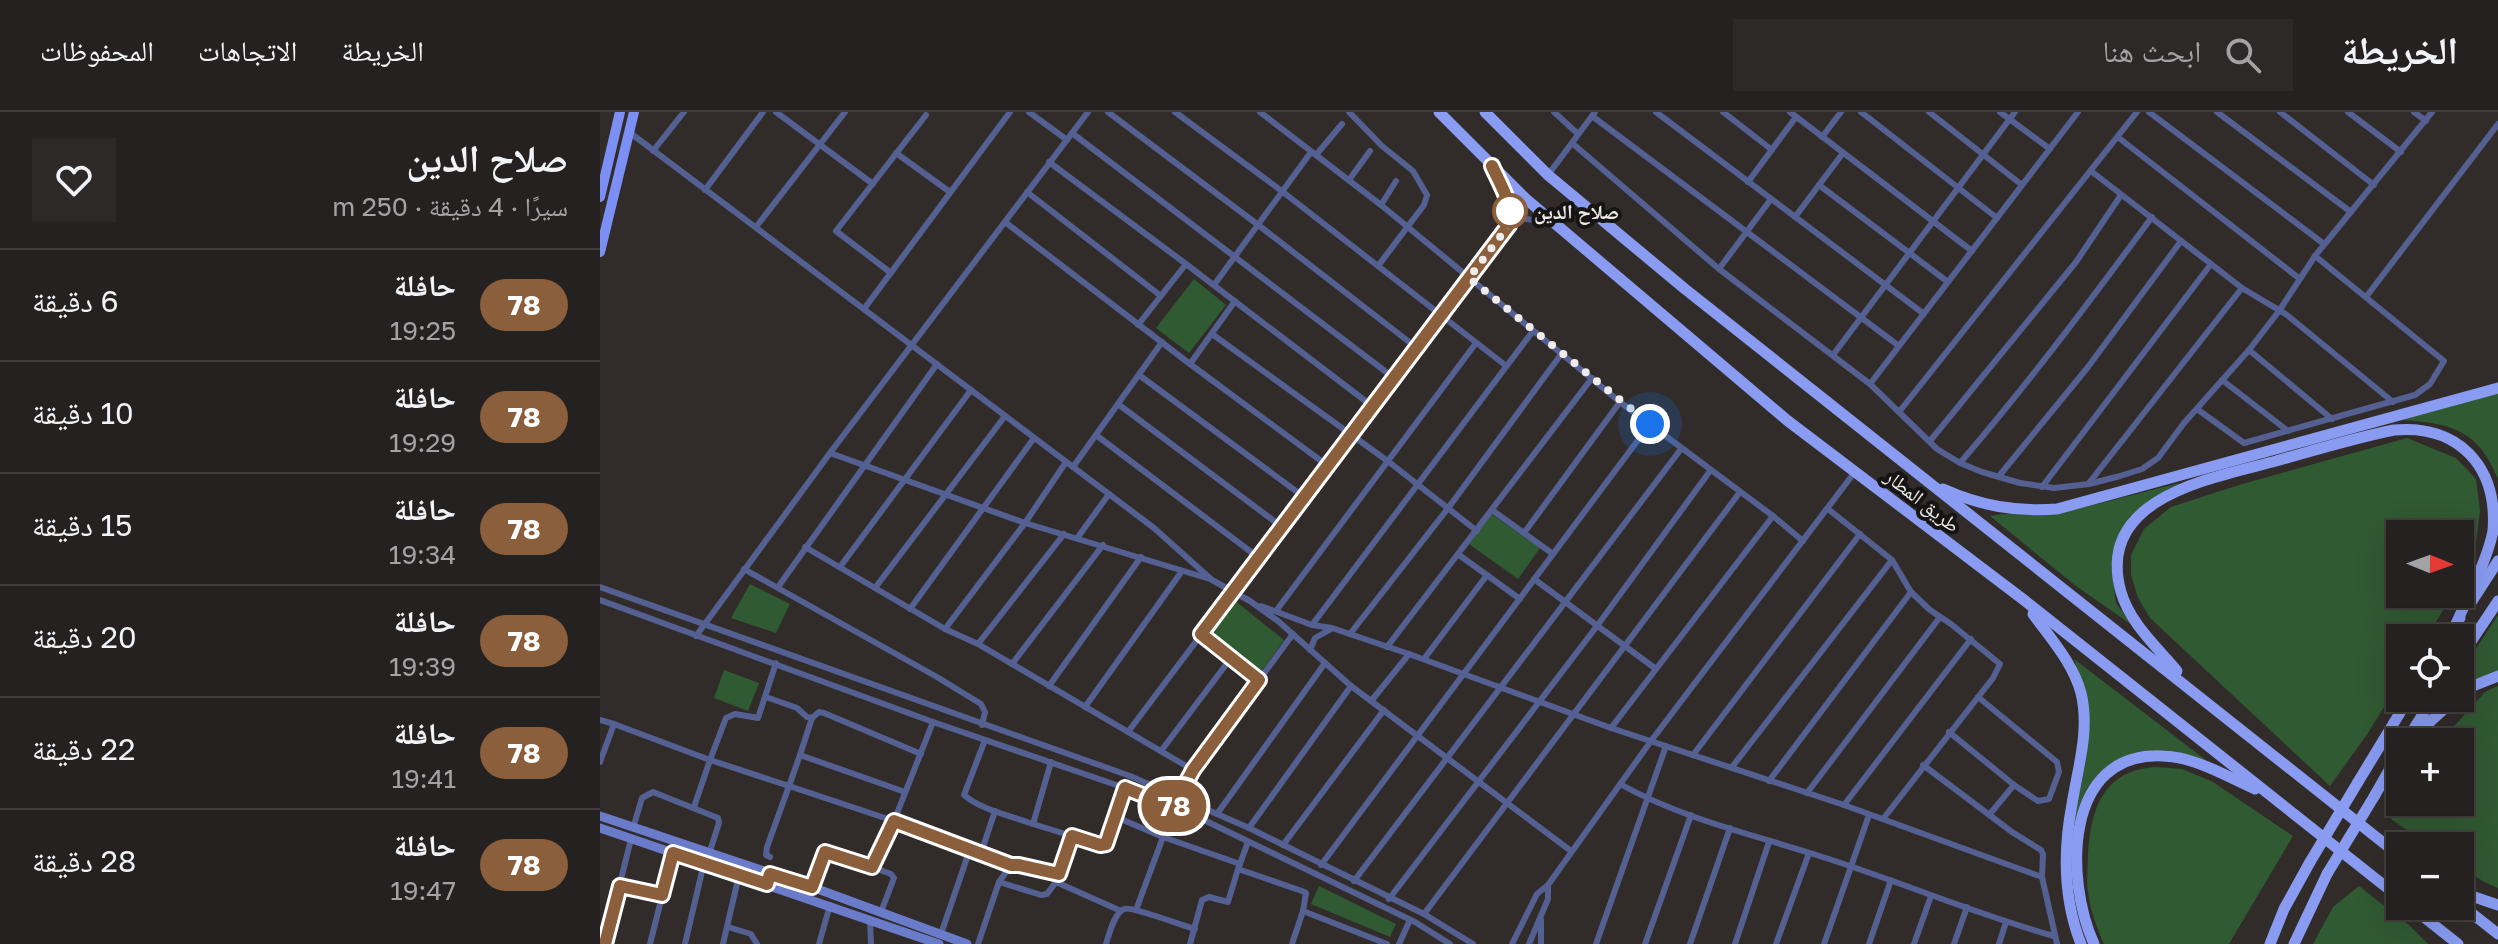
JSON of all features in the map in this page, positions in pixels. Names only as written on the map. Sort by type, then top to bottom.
[{"type":"highway","name":"طريق المطار","points":[[1439,112],[1526,199],[1788,421],[2024,600],[2386,887]]},
{"type":"highway","name":"طريق المطار","points":[[1485,112],[1548,175],[1685,289],[2386,845]]},
{"type":"highway","points":[[1926,481],[1960,497],[2003,509],[2057,509],[2498,388]]},
{"type":"highway","points":[[2193,690],[2144,633],[2121,593],[2118,559],[2131,525],[2144,510],[2179,489],[2375,434],[2415,428],[2431,431],[2454,439],[2469,450],[2483,467],[2491,487],[2493,531],[2456,624]]},
{"type":"highway","points":[[2456,624],[2498,561]]},
{"type":"highway","points":[[2024,600],[2065,657],[2078,683],[2084,707],[2084,735],[2065,867],[2072,914],[2081,944]]},
{"type":"highway","points":[[2474,637],[2498,601]]},
{"type":"highway","points":[[2474,686],[2498,676]]},
{"type":"highway","points":[[2261,944],[2400,712]]},
{"type":"highway","points":[[2423,728],[2440,712]]},
{"type":"highway","points":[[2094,944],[2082,910],[2076,853],[2079,827],[2089,797],[2100,781],[2113,770],[2142,757],[2161,756],[2179,758],[2270,795]]},
{"type":"highway","points":[[2294,944],[2327,874],[2386,776]]},
{"type":"highway","points":[[2474,897],[2498,905]]},
{"type":"highway","points":[[2270,944],[2284,909]]},
{"type":"highway","points":[[2474,915],[2498,934]]},
{"type":"highway","points":[[2428,920],[2458,944]]},
{"type":"main road","points":[[600,197],[620,112]]},
{"type":"main road","points":[[600,252],[634,112]]},
{"type":"main road","points":[[600,816],[870,920],[967,944]]},
{"type":"main road","points":[[619,835],[628,826]]},
{"type":"main road","points":[[600,828],[673,853],[707,858],[739,875],[812,887],[881,912],[940,939]]},
{"type":"street","points":[[653,151],[684,112]]},
{"type":"street","points":[[705,190],[763,112]]},
{"type":"street","points":[[776,112],[873,184]]},
{"type":"street","points":[[756,227],[845,112]]},
{"type":"street","points":[[864,309],[1010,112]]},
{"type":"street","points":[[1029,112],[1067,140]]},
{"type":"street","points":[[696,636],[1088,112]]},
{"type":"street","points":[[1108,112],[1417,348]]},
{"type":"street","points":[[1175,112],[1505,365]]},
{"type":"street","points":[[1260,112],[1381,205],[1620,402],[1803,541]]},
{"type":"street","points":[[1349,112],[1382,146],[1413,171],[1425,189],[1426,201],[1378,266]]},
{"type":"street","points":[[1554,112],[1578,134]]},
{"type":"street","points":[[1656,112],[1924,314]]},
{"type":"street","points":[[1723,112],[1772,150]]},
{"type":"street","points":[[1822,137],[1841,112]]},
{"type":"street","points":[[1861,112],[1997,218]]},
{"type":"street","points":[[1929,112],[2022,185]]},
{"type":"street","points":[[2000,112],[2050,149]]},
{"type":"street","points":[[1833,355],[2015,112]]},
{"type":"street","points":[[1899,412],[2137,112]]},
{"type":"street","points":[[2149,112],[2324,244]]},
{"type":"street","points":[[2217,112],[2351,212]]},
{"type":"street","points":[[2280,112],[2374,185]]},
{"type":"street","points":[[2348,112],[2401,152]]},
{"type":"street","points":[[2414,112],[2426,121]]},
{"type":"street","points":[[1572,143],[1719,269],[1870,384],[1937,449],[1960,463],[2042,487],[2089,484],[2149,465],[2158,458],[2249,350],[2324,244],[2432,112]]},
{"type":"street","points":[[891,273],[836,231],[926,113]]},
{"type":"street","points":[[1870,384],[2050,149],[2074,113]]},
{"type":"street","points":[[1548,175],[1593,114],[1899,346]]},
{"type":"street","points":[[1748,182],[1793,114],[1972,251]]},
{"type":"street","points":[[1214,285],[1257,224],[1342,124]]},
{"type":"street","points":[[2366,297],[2498,124]]},
{"type":"street","points":[[629,132],[1154,528],[1212,580],[1250,601],[1312,625],[1332,628],[1424,659],[1538,703],[1844,805],[2042,877]]},
{"type":"street","points":[[1072,133],[1394,378]]},
{"type":"street","points":[[2119,138],[2300,279]]},
{"type":"street","points":[[1349,180],[1370,151]]},
{"type":"street","points":[[896,153],[950,192]]},
{"type":"street","points":[[1795,217],[1843,153]]},
{"type":"street","points":[[1049,162],[1372,406]]},
{"type":"street","points":[[1492,166],[1509,206],[1509,225]]},
{"type":"street","points":[[2091,171],[2242,288],[2287,315],[2393,402]]},
{"type":"street","points":[[1381,205],[1396,181]]},
{"type":"street","points":[[1819,185],[1948,282]]},
{"type":"street","points":[[1027,192],[1161,296]]},
{"type":"street","points":[[1930,441],[2076,262],[2121,195]]},
{"type":"street","points":[[1719,269],[1771,199]]},
{"type":"street","points":[[1128,732],[1509,225],[1524,217],[1557,224]]},
{"type":"street","points":[[1960,463],[2031,378],[2152,217]]},
{"type":"street","points":[[1005,222],[1328,466]]},
{"type":"street","points":[[1999,476],[2088,367],[2181,241]]},
{"type":"street","points":[[2197,409],[2244,443],[2422,392],[2444,361],[2315,256]]},
{"type":"street","points":[[1138,325],[1186,264]]},
{"type":"street","points":[[2042,487],[2211,264]]},
{"type":"street","points":[[2089,484],[2242,288]]},
{"type":"street","points":[[1190,364],[1235,301]]},
{"type":"street","points":[[1312,625],[1533,331]]},
{"type":"street","points":[[1212,334],[1389,462],[1477,531]]},
{"type":"street","points":[[1073,467],[1162,342]]},
{"type":"street","points":[[1276,611],[1476,343]]},
{"type":"street","points":[[2249,350],[2332,419]]},
{"type":"street","points":[[1350,634],[1449,507],[1562,353]]},
{"type":"street","points":[[778,587],[937,364]]},
{"type":"street","points":[[1139,375],[1304,497]]},
{"type":"street","points":[[1387,647],[1592,378]]},
{"type":"street","points":[[2222,380],[2288,431]]},
{"type":"street","points":[[840,567],[971,390]]},
{"type":"street","points":[[1524,533],[1620,402]]},
{"type":"street","points":[[1118,404],[1282,527]]},
{"type":"street","points":[[875,588],[1005,416]]},
{"type":"street","points":[[1321,865],[1650,424]]},
{"type":"street","points":[[1096,435],[1259,558]]},
{"type":"street","points":[[910,609],[1034,438]]},
{"type":"street","points":[[1354,881],[1681,449]]},
{"type":"street","points":[[830,453],[1025,523],[1212,580]]},
{"type":"street","points":[[945,629],[1025,523],[1066,462]]},
{"type":"street","points":[[1389,899],[1597,626],[1710,471]]},
{"type":"street","points":[[1512,944],[1537,894],[1548,885],[1651,741],[1856,471]]},
{"type":"street","points":[[1424,914],[1740,492]]},
{"type":"street","points":[[1078,537],[1109,494]]},
{"type":"street","points":[[1828,509],[1892,560],[1911,592],[2000,664],[2000,668],[1883,819]]},
{"type":"street","points":[[1492,510],[1553,554]]},
{"type":"street","points":[[1611,728],[1773,516]]},
{"type":"street","points":[[978,644],[1064,534]]},
{"type":"street","points":[[1693,755],[1860,534]]},
{"type":"street","points":[[1012,664],[1103,545]]},
{"type":"street","points":[[805,547],[1193,770]]},
{"type":"street","points":[[1459,555],[1520,599]]},
{"type":"street","points":[[1049,686],[1141,557]]},
{"type":"street","points":[[1732,767],[1892,560]]},
{"type":"street","points":[[744,569],[981,704],[985,712],[982,725]]},
{"type":"street","points":[[1085,707],[1182,571]]},
{"type":"street","points":[[1424,659],[1487,575]]},
{"type":"street","points":[[1534,579],[1656,669]]},
{"type":"street","points":[[600,587],[1130,776],[1249,828],[1424,914],[1473,944]]},
{"type":"street","points":[[1769,781],[1911,592]]},
{"type":"street","points":[[600,600],[1173,807],[1410,920],[1450,944]]},
{"type":"street","points":[[1250,601],[1293,634],[1351,686],[1571,851]]},
{"type":"street","points":[[1807,793],[1940,617]]},
{"type":"street","points":[[1310,650],[1315,638],[1332,628]]},
{"type":"street","points":[[1201,634],[1259,680]]},
{"type":"street","points":[[1173,807],[1193,770],[1293,634]]},
{"type":"street","points":[[1844,805],[1971,639]]},
{"type":"street","points":[[1372,700],[1409,654]]},
{"type":"street","points":[[1161,751],[1231,658]]},
{"type":"street","points":[[694,807],[726,718],[735,714],[758,718],[776,663]]},
{"type":"street","points":[[1217,814],[1325,663]]},
{"type":"street","points":[[839,686],[842,674]]},
{"type":"street","points":[[1249,828],[1351,686]]},
{"type":"street","points":[[766,697],[797,708],[812,718]]},
{"type":"street","points":[[1949,732],[2014,785],[2038,801],[2049,799],[2059,772],[2057,762],[1978,697]]},
{"type":"street","points":[[1283,845],[1384,710]]},
{"type":"street","points":[[770,857],[766,855],[767,847],[812,718],[819,712],[921,754]]},
{"type":"street","points":[[600,720],[894,821],[1011,865],[1057,878],[1121,911],[1136,910],[1195,929]]},
{"type":"street","points":[[872,867],[894,821],[933,722]]},
{"type":"street","points":[[600,762],[614,724]]},
{"type":"street","points":[[985,740],[964,795],[995,811],[1100,845],[1106,844],[1125,788]]},
{"type":"street","points":[[1596,944],[1666,746]]},
{"type":"street","points":[[800,755],[905,792]]},
{"type":"street","points":[[1033,824],[1051,762]]},
{"type":"street","points":[[1923,765],[2041,850],[2042,877],[2057,944]]},
{"type":"street","points":[[1620,784],[1647,799],[1691,815],[2054,936]]},
{"type":"street","points":[[1989,815],[2014,785]]},
{"type":"street","points":[[628,826],[642,798],[649,793],[718,818],[685,944]]},
{"type":"street","points":[[981,853],[995,811]]},
{"type":"street","points":[[1645,944],[1691,815]]},
{"type":"street","points":[[1824,944],[1869,815]]},
{"type":"street","points":[[1116,817],[1302,891],[1307,898],[1292,944]]},
{"type":"street","points":[[1690,944],[1730,828]]},
{"type":"street","points":[[999,882],[1041,895],[1047,894],[1057,878],[1072,836]]},
{"type":"street","points":[[1136,910],[1163,837]]},
{"type":"street","points":[[605,944],[604,931],[620,886],[631,839]]},
{"type":"street","points":[[1190,944],[1202,900],[1209,897],[1228,902],[1248,842]]},
{"type":"street","points":[[1735,944],[1769,842]]},
{"type":"street","points":[[940,939],[970,849]]},
{"type":"street","points":[[812,887],[825,852],[872,867],[894,878],[881,912]]},
{"type":"street","points":[[650,944],[673,853]]},
{"type":"street","points":[[1776,944],[1809,853]]},
{"type":"street","points":[[978,944],[999,882],[1011,865]]},
{"type":"street","points":[[723,944],[739,875]]},
{"type":"street","points":[[1869,944],[1891,880]]},
{"type":"street","points":[[1529,944],[1548,899],[1548,885]]},
{"type":"street","points":[[620,886],[662,895]]},
{"type":"street","points":[[1914,944],[1931,896]]},
{"type":"street","points":[[819,944],[830,905]]},
{"type":"street","points":[[1954,944],[1967,907]]},
{"type":"street","points":[[1106,944],[1121,911]]},
{"type":"street","points":[[1303,911],[1387,944]]},
{"type":"street","points":[[1541,916],[1541,944]]},
{"type":"street","points":[[870,920],[871,944]]},
{"type":"street","points":[[1399,944],[1410,920]]},
{"type":"street","points":[[1999,944],[2006,922]]},
{"type":"street","points":[[728,927],[751,934],[757,944]]},
{"type":"street","points":[[2039,944],[2043,933]]},
{"type":"green space","points":[[1194,279],[1226,305],[1189,353],[1156,328]]},
{"type":"green space","points":[[2498,393],[2498,479],[2481,449],[2460,432],[2434,423],[2401,420]]},
{"type":"green space","points":[[2407,438],[2456,458],[2476,479],[2480,510],[2474,560],[2474,520],[2386,520],[2386,608],[2444,608],[2435,624],[2386,624],[2386,704],[2330,786],[2150,618],[2138,598],[2131,575],[2131,555],[2144,529],[2171,507]]},
{"type":"green space","points":[[2180,483],[2149,500],[2130,517],[2118,538],[2111,567],[2116,603],[2132,625],[2076,586],[1990,516],[2065,511]]},
{"type":"green space","points":[[1490,513],[1540,548],[1518,579],[1469,544]]},
{"type":"green space","points":[[750,584],[790,604],[776,633],[731,618]]},
{"type":"green space","points":[[1234,600],[1284,640],[1259,675],[1208,635]]},
{"type":"green space","points":[[2498,615],[2498,672],[2474,683],[2474,652]]},
{"type":"green space","points":[[2074,659],[2207,761],[2177,752],[2146,751],[2117,760],[2094,779],[2085,792],[2077,817],[2073,886],[2069,852],[2088,741],[2085,704]]},
{"type":"green space","points":[[724,670],[759,683],[748,711],[714,698]]},
{"type":"green space","points":[[2498,686],[2498,888],[2474,875],[2474,832],[2410,832],[2391,819],[2392,816],[2474,816],[2474,728],[2453,728],[2467,712],[2474,712],[2474,704],[2485,692]]},
{"type":"green space","points":[[2155,767],[2182,769],[2213,782],[2293,836],[2229,944],[2104,944],[2102,940],[2087,883],[2092,823],[2111,785],[2137,770]]},
{"type":"green space","points":[[1319,886],[1396,924],[1390,937],[1311,904]]},
{"type":"green space","points":[[2359,886],[2386,907],[2386,920],[2402,920],[2428,944],[2313,944],[2333,907]]},
{"type":"bus line","name":"78","points":[[605,944],[620,886],[662,895],[673,853],[767,884],[770,874],[812,887],[825,852],[872,867],[894,821],[1011,865],[1059,874],[1072,836],[1106,844],[1125,788],[1173,807],[1193,770],[1259,680],[1201,634],[1509,225],[1509,206],[1492,166]]},
{"type":"place","name":"صلاح الدين","points":[[1510,211]]},
{"type":"route","points":[[1510,211],[1509,225],[1469,278],[1650,424]]}]
